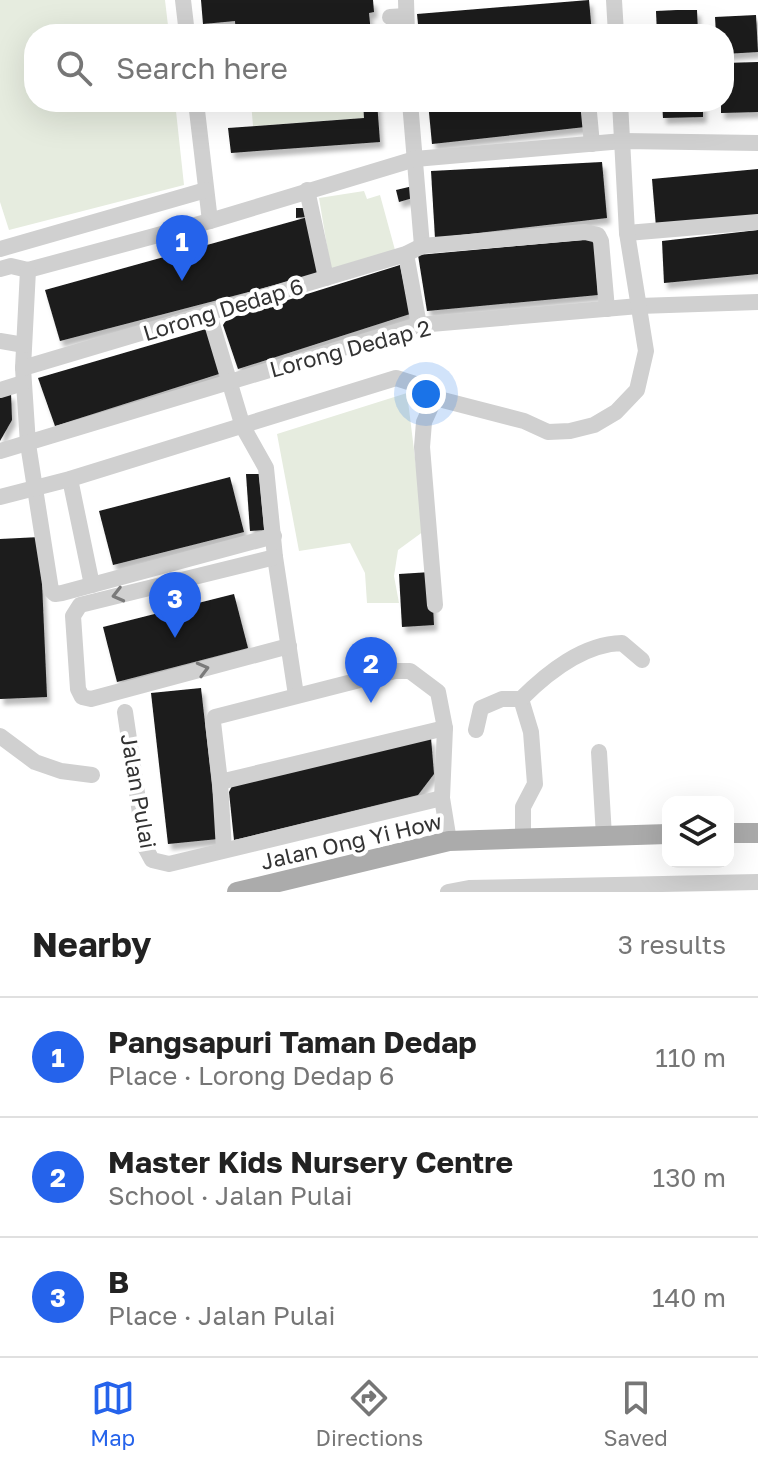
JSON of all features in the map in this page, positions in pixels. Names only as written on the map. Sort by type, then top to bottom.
[{"type":"main road","points":[[734,833],[758,833]]},
{"type":"main road","name":"Jalan Ong Yi How","points":[[237,892],[449,841],[662,834]]},
{"type":"street","points":[[183,0],[186,24]]},
{"type":"street","points":[[614,0],[615,24]]},
{"type":"street","points":[[197,112],[210,221]]},
{"type":"street","points":[[411,112],[419,325]]},
{"type":"street","points":[[589,112],[592,144]]},
{"type":"street","points":[[0,497],[70,479],[396,378],[415,384],[435,398],[524,421],[548,432],[594,425],[616,412],[637,390],[646,351],[627,233],[621,112]]},
{"type":"street","points":[[0,269],[11,266],[28,270],[210,221],[415,159],[623,141],[758,143]]},
{"type":"street","points":[[0,249],[206,190]]},
{"type":"street","points":[[307,190],[326,278]]},
{"type":"street","points":[[627,233],[758,222]]},
{"type":"street","name":"Lorong Dedap 6","points":[[0,390],[23,376],[414,250],[585,232],[598,235],[607,309]]},
{"type":"street","points":[[28,270],[23,376],[28,444],[51,590],[55,594],[274,536]]},
{"type":"street","name":"Lorong Dedap 2","points":[[0,451],[419,325],[639,306],[758,302]]},
{"type":"street","points":[[209,314],[243,427],[266,468],[275,557],[296,695]]},
{"type":"street","points":[[0,341],[24,345]]},
{"type":"street","points":[[435,398],[424,422],[422,447],[435,605]]},
{"type":"street","points":[[70,479],[92,585]]},
{"type":"street","points":[[275,557],[80,605],[73,616],[78,689],[82,697],[91,699],[289,646]]},
{"type":"street","points":[[476,730],[481,708],[502,699],[521,699],[538,681],[580,653],[604,644],[622,643],[642,660]]},
{"type":"street","points":[[224,850],[215,717],[395,671],[410,671],[438,692],[445,728],[442,798],[449,841]]},
{"type":"street","points":[[521,699],[531,732],[535,784],[523,807],[523,838]]},
{"type":"street","name":"Jalan Pulai","points":[[125,712],[145,847],[152,860],[169,864],[442,798]]},
{"type":"street","points":[[220,782],[445,728]]},
{"type":"street","points":[[0,736],[35,762],[61,771],[92,775]]},
{"type":"street","points":[[599,752],[604,836]]},
{"type":"street","points":[[448,892],[758,882]]},
{"type":"shaded area","points":[[0,0],[165,0],[168,24],[24,24],[24,112],[176,112],[184,185],[9,230],[0,202]]},
{"type":"shaded area","points":[[252,112],[364,112],[364,118],[253,126]]},
{"type":"shaded area","points":[[364,191],[367,199],[380,195],[395,250],[331,270],[319,198]]},
{"type":"shaded area","points":[[407,393],[424,531],[398,550],[394,576],[399,603],[367,603],[365,573],[350,543],[299,551],[277,434]]},
{"type":"building","points":[[201,0],[373,0],[374,12],[369,13],[370,24],[235,24],[235,21],[203,24]]},
{"type":"building","points":[[589,0],[591,24],[418,24],[417,14]]},
{"type":"building","points":[[697,10],[698,24],[657,24],[656,11]]},
{"type":"building","points":[[756,15],[758,52],[734,53],[734,24],[715,24],[715,17]]},
{"type":"building","points":[[758,62],[758,112],[721,113],[734,112],[734,63]]},
{"type":"building","points":[[364,112],[378,112],[380,142],[231,153],[228,128],[364,118]]},
{"type":"building","points":[[429,112],[583,112],[585,127],[432,144]]},
{"type":"building","points":[[663,112],[703,112],[703,117],[663,118]]},
{"type":"building","points":[[602,162],[607,218],[435,238],[431,171]]},
{"type":"building","points":[[758,169],[758,215],[656,227],[652,179]]},
{"type":"building","points":[[413,186],[416,197],[399,202],[396,190]]},
{"type":"building","points":[[296,208],[306,208],[306,217],[296,218]]},
{"type":"building","points":[[308,217],[321,273],[60,341],[45,290]]},
{"type":"building","points":[[758,230],[758,274],[664,283],[662,241]]},
{"type":"building","points":[[594,239],[598,295],[427,311],[418,255]]},
{"type":"building","points":[[400,265],[410,314],[238,369],[223,325],[227,319]]},
{"type":"building","points":[[206,329],[222,373],[55,426],[38,378]]},
{"type":"building","points":[[11,393],[12,420],[0,441],[0,396]]},
{"type":"building","points":[[246,474],[259,474],[264,530],[250,531]]},
{"type":"building","points":[[230,477],[244,532],[113,565],[99,511]]},
{"type":"building","points":[[40,537],[47,697],[0,699],[0,539]]},
{"type":"building","points":[[431,572],[434,625],[402,627],[399,574]]},
{"type":"building","points":[[234,594],[248,648],[117,682],[103,627]]},
{"type":"building","points":[[201,688],[218,839],[168,844],[151,693]]},
{"type":"building","points":[[431,738],[434,774],[418,795],[234,840],[229,792],[232,786]]},
{"type":"place","name":"Pangsapuri Taman Dedap","points":[[182,281]]},
{"type":"place","name":"B","points":[[175,638]]},
{"type":"place","name":"Master Kids Nursery Centre","points":[[371,703]]}]
